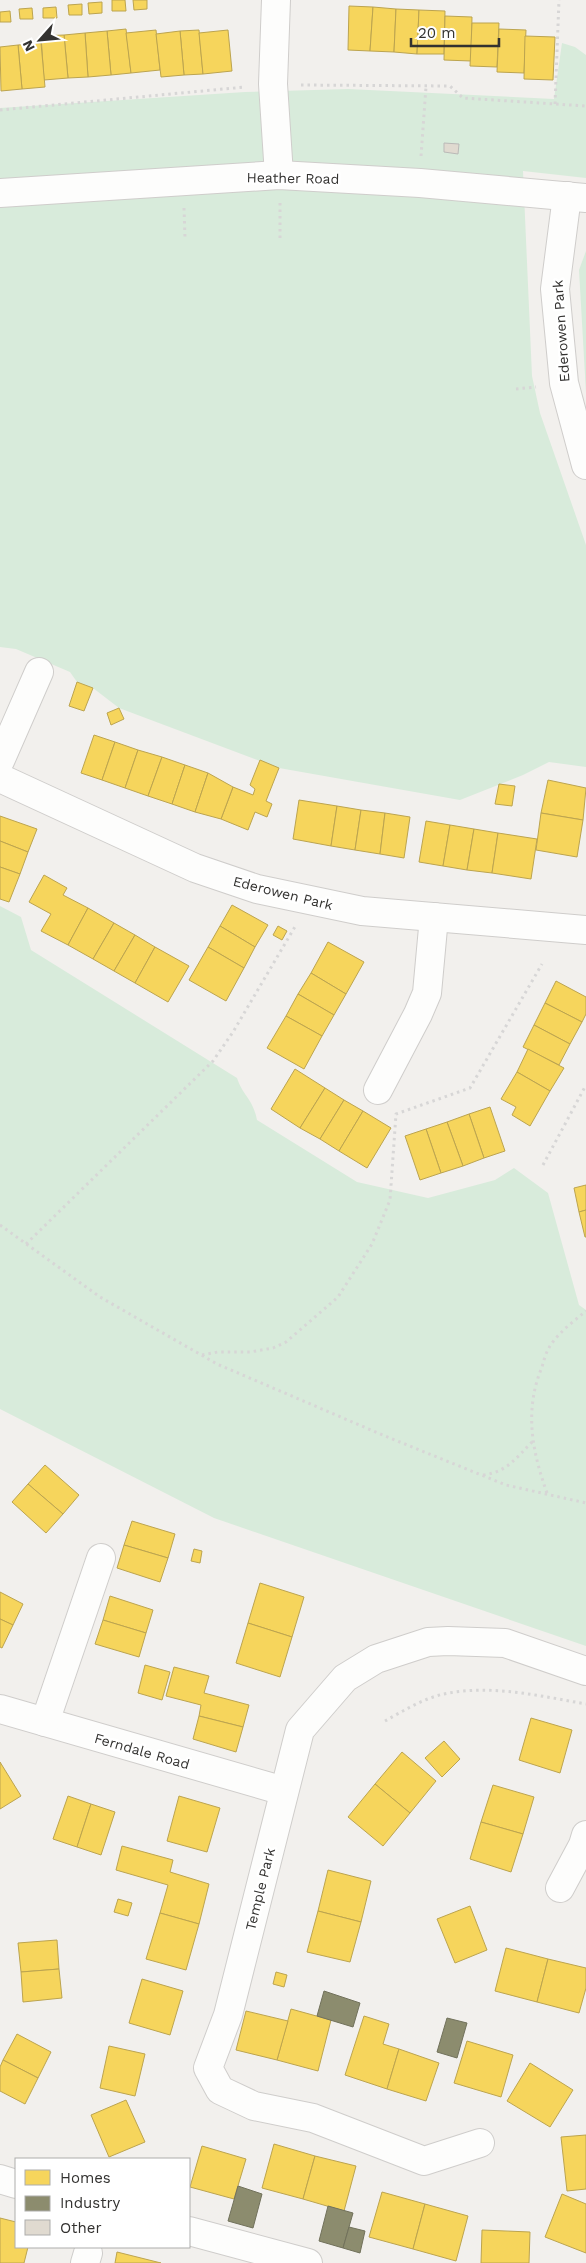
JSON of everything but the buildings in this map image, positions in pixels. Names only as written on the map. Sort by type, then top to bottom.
[{"type":"street","points":[[276,0],[273,84],[279,175]]},
{"type":"street","name":"Heather Road","points":[[0,193],[279,175],[420,183],[576,197]]},
{"type":"street","name":"Ederowen Park","points":[[576,197],[555,289],[564,383],[586,465]]},
{"type":"street","points":[[0,761],[39,672]]},
{"type":"street","name":"Ederowen Park","points":[[0,778],[195,868],[257,889],[362,911],[586,930]]},
{"type":"street","points":[[378,1090],[427,993],[434,917]]},
{"type":"street","points":[[45,1722],[101,1558]]},
{"type":"street","name":"Temple Park","points":[[480,2143],[424,2161],[313,2118],[254,2106],[220,2090],[208,2068],[228,2015],[300,1730],[345,1678],[376,1659],[428,1642],[448,1640],[506,1643],[586,1671]]},
{"type":"street","name":"Ferndale Road","points":[[0,1709],[284,1791]]},
{"type":"street","points":[[560,1888],[583,1845],[586,1835]]},
{"type":"street","points":[[0,2179],[15,2184]]},
{"type":"street","points":[[190,2231],[308,2263]]},
{"type":"path","points":[[555,104],[559,0]]},
{"type":"path","points":[[273,84],[450,86],[463,98],[586,106]]},
{"type":"path","points":[[420,183],[426,86]]},
{"type":"path","points":[[0,110],[224,89]]},
{"type":"path","points":[[279,175],[280,239]]},
{"type":"path","points":[[26,1244],[213,1061],[238,1024],[309,900]]},
{"type":"path","points":[[202,1355],[218,1352],[250,1352],[273,1348],[286,1342],[338,1297],[372,1244],[390,1200],[396,1114],[470,1088],[542,964]]},
{"type":"path","points":[[542,1165],[586,1084]]},
{"type":"path","points":[[0,1225],[100,1297],[226,1368],[482,1475],[506,1484],[586,1503]]},
{"type":"path","points":[[547,1494],[536,1464],[530,1425],[534,1386],[550,1346],[573,1321],[586,1311]]},
{"type":"path","points":[[482,1475],[498,1473],[510,1465],[533,1441]]},
{"type":"path","points":[[385,1721],[442,1694],[475,1689],[512,1692],[586,1704]]},
{"type":"green space","points":[[562,43],[575,47],[586,55],[586,178],[523,171],[532,376],[540,413],[586,545],[586,767],[549,762],[523,775],[460,800],[279,768],[119,708],[93,688],[77,682],[70,672],[16,649],[0,647],[0,108],[245,92],[348,89],[554,99]]},
{"type":"green space","points":[[586,251],[586,393],[579,270]]},
{"type":"green space","points":[[0,906],[21,917],[31,950],[237,1078],[253,1107],[257,1120],[357,1182],[428,1198],[495,1180],[514,1168],[548,1193],[579,1305],[586,1310],[586,1646],[214,1518],[0,1409]]}]
